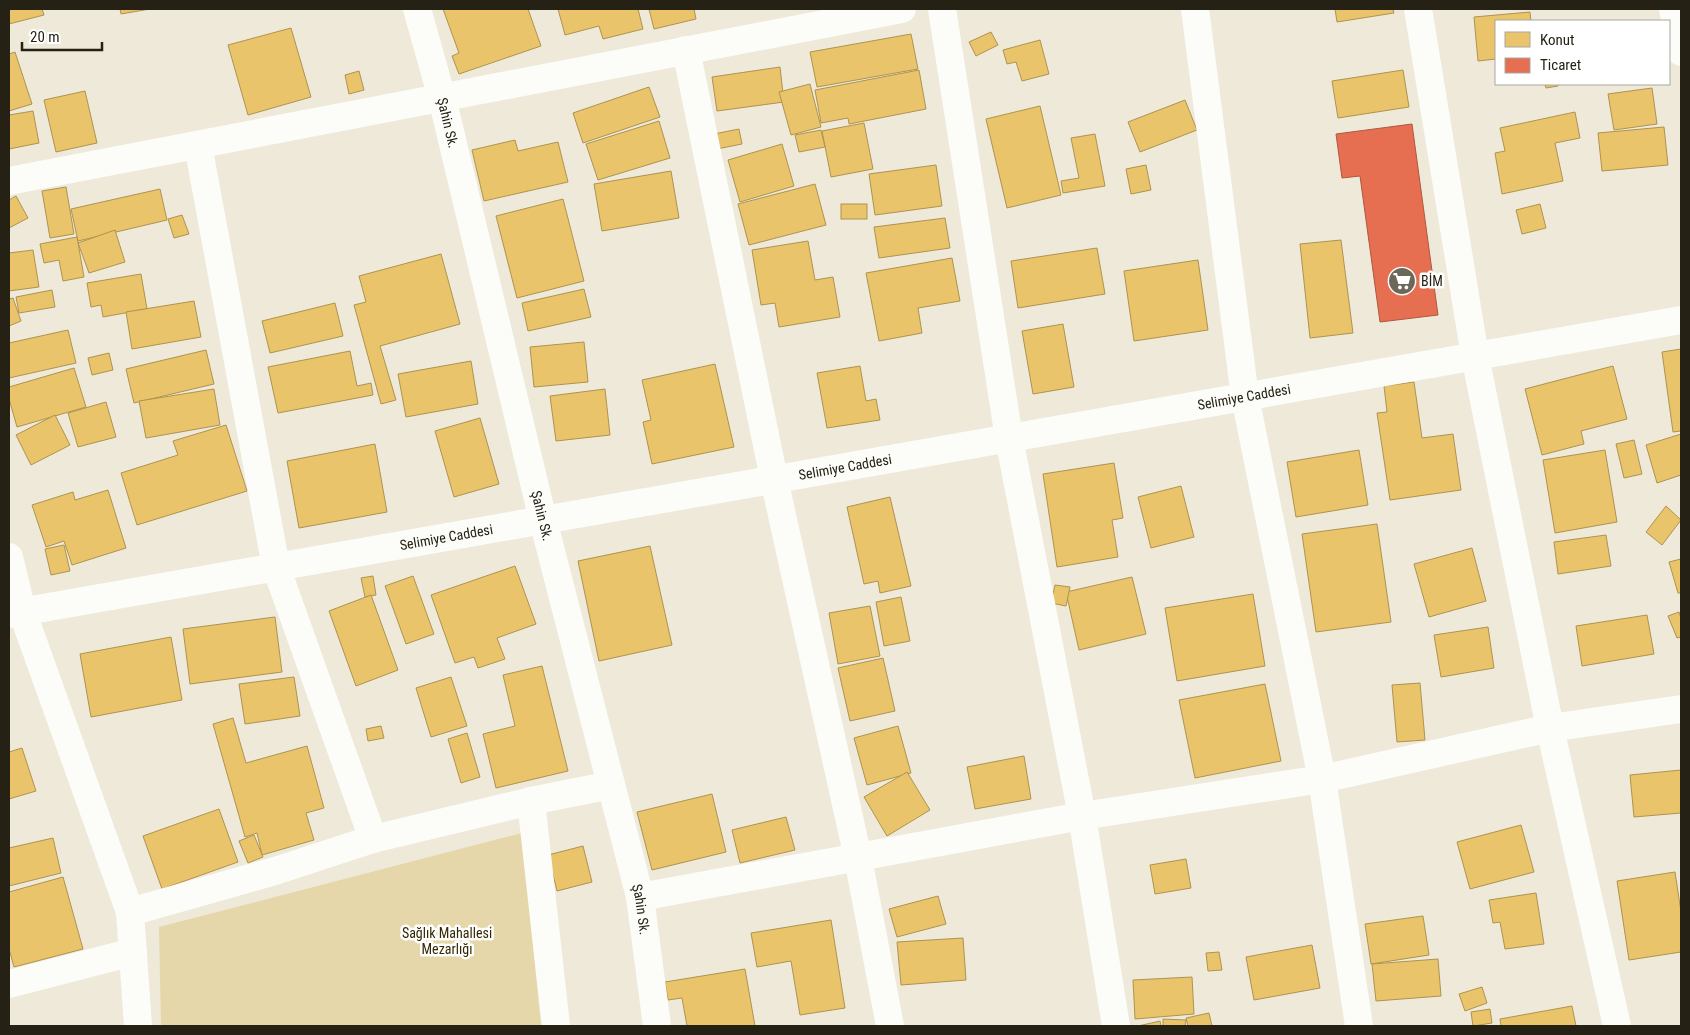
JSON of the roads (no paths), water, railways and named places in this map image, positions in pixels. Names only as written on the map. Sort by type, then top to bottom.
[{"type":"street","name":"Şahin Sk.","points":[[417,9],[442,98],[542,520],[640,897],[657,1026]]},
{"type":"street","points":[[9,181],[902,9]]},
{"type":"street","points":[[942,9],[1008,438],[1082,816],[1116,1026]]},
{"type":"street","points":[[1195,9],[1245,396],[1322,779],[1359,1026]]},
{"type":"street","points":[[1418,9],[1475,356],[1550,728],[1617,1026]]},
{"type":"street","points":[[1673,9],[1681,52]]},
{"type":"street","points":[[686,50],[774,479],[858,858],[890,1026]]},
{"type":"street","points":[[198,145],[276,567],[373,839]]},
{"type":"street","name":"Selimiye Caddesi","points":[[15,612],[1681,320]]},
{"type":"street","points":[[9,556],[15,612],[130,912],[138,1026]]},
{"type":"street","points":[[640,897],[1082,816],[1322,779],[1550,728],[1681,709]]},
{"type":"street","points":[[130,912],[276,872],[373,839],[531,801],[611,785]]},
{"type":"street","points":[[531,801],[556,1026]]},
{"type":"street","points":[[9,984],[133,952]]},
{"type":"place","name":"BİM","points":[[1402,281]]},
{"type":"park label","name":"Sağlık Mahallesi Mezarlığı","points":[[447,942]]}]
